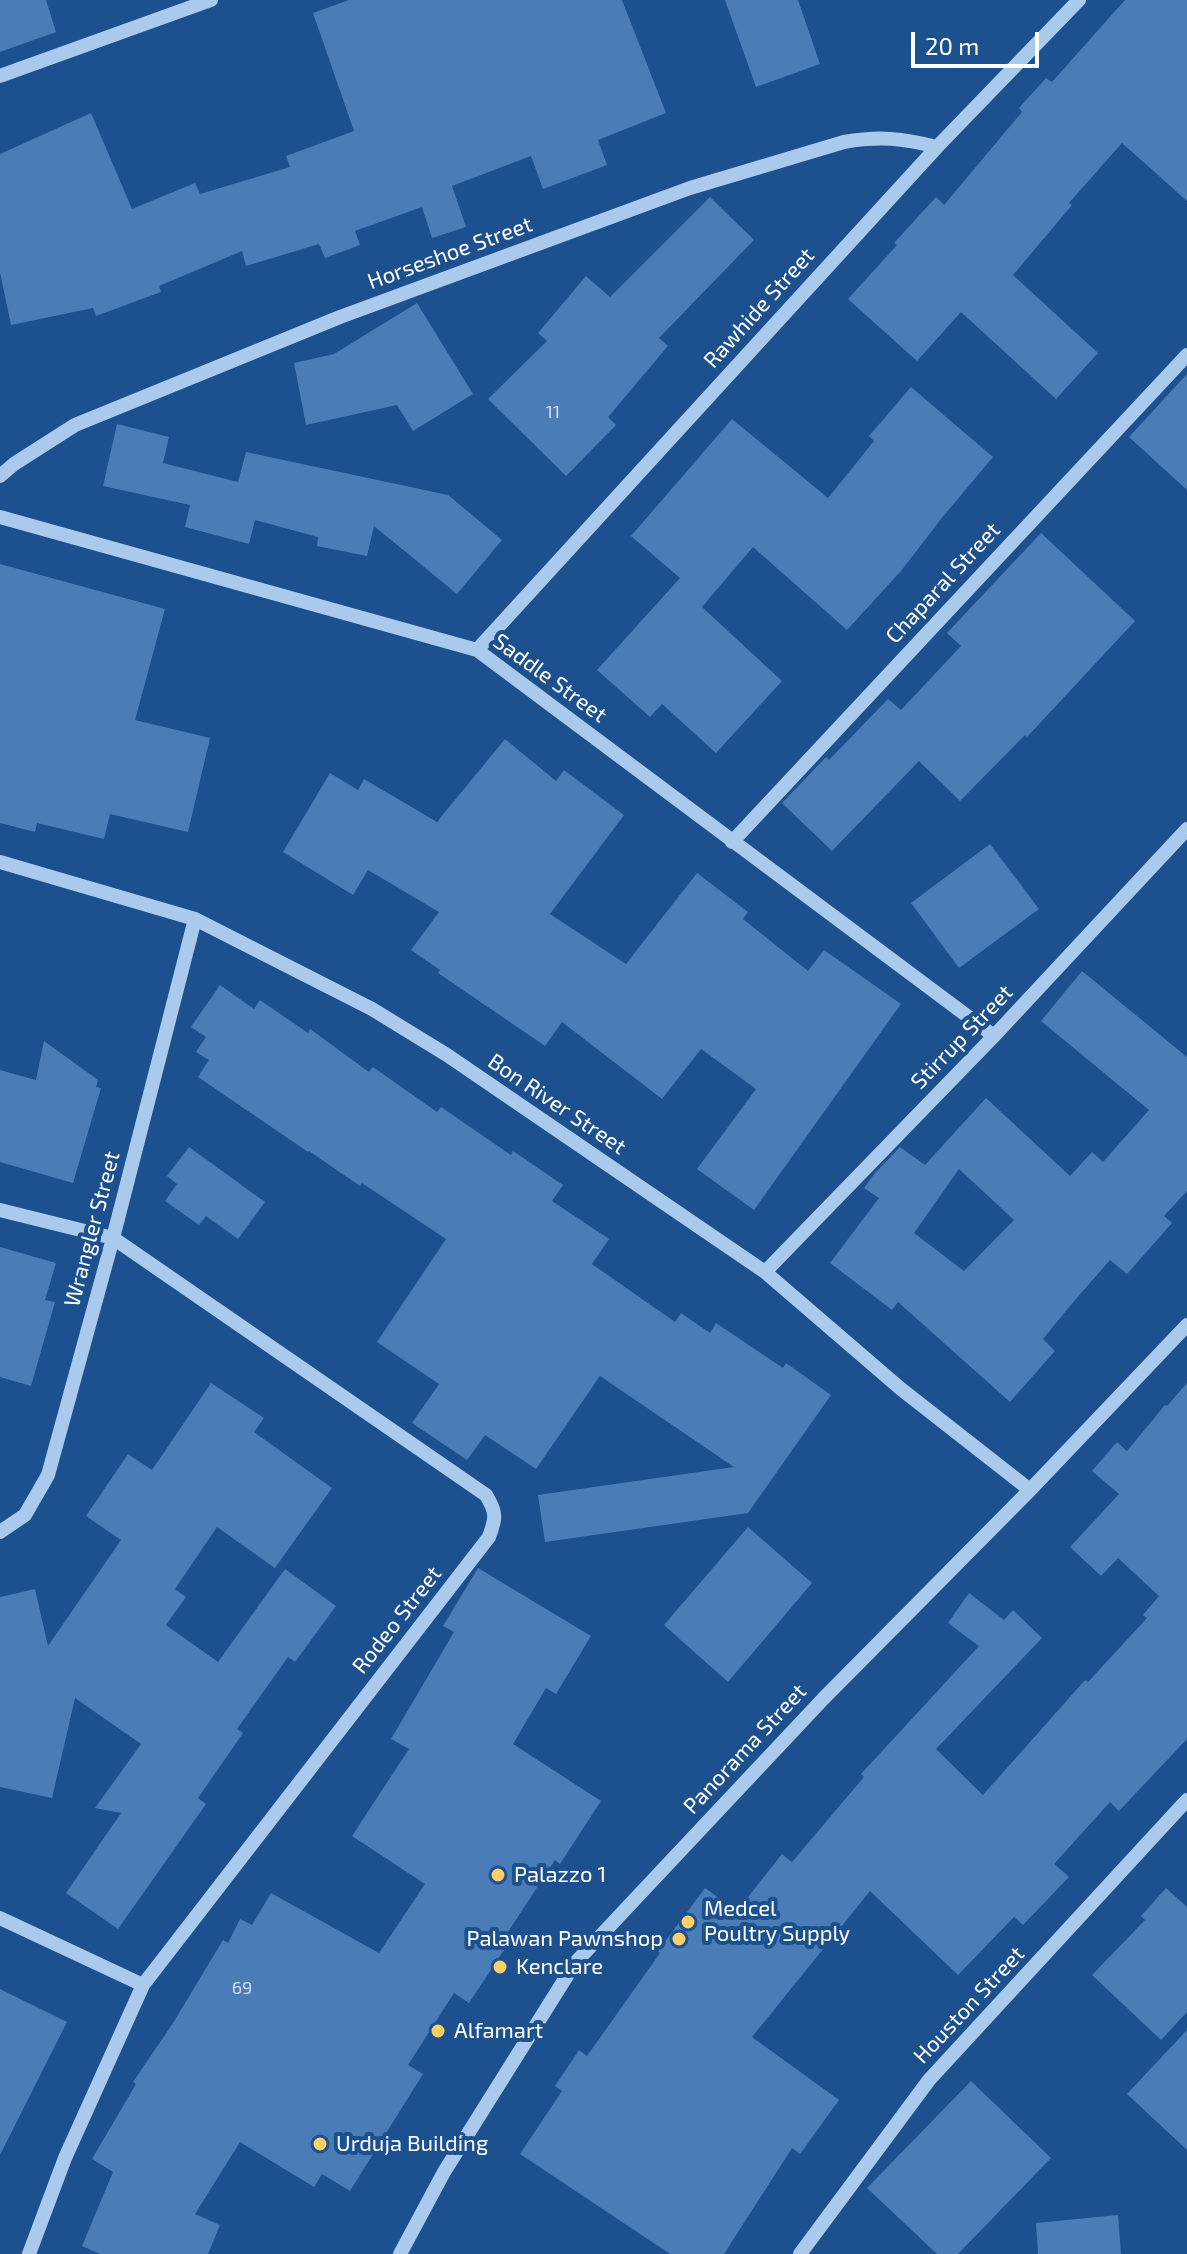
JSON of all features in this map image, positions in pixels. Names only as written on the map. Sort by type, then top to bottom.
[{"type":"street","points":[[0,76],[211,0]]},
{"type":"street","name":"Rawhide Street","points":[[477,650],[937,147],[1079,0]]},
{"type":"street","name":"Horseshoe Street","points":[[0,476],[75,425],[340,317],[690,188],[844,142],[880,137],[909,139],[937,147]]},
{"type":"street","name":"Chaparal Street","points":[[732,842],[1187,355]]},
{"type":"street","name":"Saddle Street","points":[[0,517],[477,650],[994,1036]]},
{"type":"street","name":"Stirrup Street","points":[[765,1272],[994,1036],[1187,829]]},
{"type":"street","name":"Bon River Street","points":[[0,862],[195,919],[372,1009],[765,1272],[901,1389],[1030,1490]]},
{"type":"street","name":"Wrangler Street","points":[[0,1532],[25,1515],[48,1475],[195,919]]},
{"type":"street","name":"Rodeo Street","points":[[0,1210],[113,1238],[486,1495],[495,1509],[489,1537],[143,1985],[65,2158],[29,2254]]},
{"type":"street","name":"Panorama Street","points":[[400,2254],[444,2172],[575,1963],[823,1699],[1030,1490],[1187,1325]]},
{"type":"street","name":"Houston Street","points":[[800,2254],[929,2080],[1187,1800]]},
{"type":"street","points":[[0,1918],[143,1985]]},
{"type":"building","points":[[0,0],[46,0],[56,32],[0,52]]},
{"type":"building","points":[[349,0],[622,0],[666,113],[598,140],[607,165],[543,189],[531,156],[452,186],[466,227],[432,238],[422,207],[355,231],[360,245],[325,258],[319,244],[246,266],[242,251],[159,286],[161,292],[96,316],[93,308],[11,325],[0,272],[0,154],[91,113],[132,209],[195,183],[200,194],[290,167],[286,156],[354,131],[313,13]]},
{"type":"building","points":[[725,0],[798,0],[820,64],[756,87]]},
{"type":"building","points":[[1125,0],[1187,0],[1187,201],[1122,143],[1069,203],[1072,205],[1013,275],[1098,353],[1056,399],[961,312],[917,361],[848,299],[936,197],[944,205],[1022,112],[1019,108],[1046,78],[1052,82]]},
{"type":"building","points":[[710,197],[754,240],[659,338],[668,346],[608,417],[616,425],[566,476],[488,399],[547,341],[538,333],[586,276],[610,297]]},
{"type":"building","points":[[417,303],[473,394],[413,431],[397,405],[306,425],[294,363],[334,354]]},
{"type":"building","points":[[1187,374],[1187,490],[1129,437]]},
{"type":"building","points":[[911,387],[993,457],[901,571],[847,630],[753,547],[702,607],[782,681],[716,753],[662,704],[650,717],[597,670],[680,578],[631,536],[732,419],[828,498],[874,441],[869,436]]},
{"type":"building","points":[[117,424],[169,437],[163,463],[238,482],[246,452],[448,495],[502,540],[457,594],[374,526],[367,556],[317,546],[318,537],[255,520],[249,544],[185,527],[190,505],[103,486]]},
{"type":"building","points":[[1041,533],[1135,621],[1027,737],[1025,735],[960,801],[919,761],[832,851],[782,803],[888,699],[901,710],[961,646],[947,633]]},
{"type":"building","points":[[0,564],[165,609],[135,720],[210,738],[188,832],[110,814],[104,839],[37,823],[35,832],[0,823]]},
{"type":"building","points":[[505,739],[556,781],[564,770],[624,815],[550,914],[626,964],[697,873],[748,912],[743,919],[808,971],[824,950],[901,1004],[754,1210],[697,1169],[756,1089],[701,1049],[662,1099],[562,1022],[545,1046],[438,973],[440,970],[411,950],[439,912],[368,870],[353,895],[283,852],[330,773],[358,790],[364,779],[437,822]]},
{"type":"building","points":[[990,844],[1039,909],[959,968],[911,903]]},
{"type":"building","points":[[1082,971],[1187,1057],[1187,1191],[1164,1216],[1172,1223],[1127,1274],[1110,1260],[1069,1307],[1043,1339],[1055,1351],[1010,1402],[898,1302],[892,1310],[830,1263],[879,1198],[864,1188],[875,1173],[900,1147],[925,1165],[986,1098],[1070,1176],[1092,1152],[1103,1162],[1149,1110],[1041,1021]],"holes":[[[959,1169],[1014,1220],[964,1271],[914,1233]]]},
{"type":"building","points":[[220,985],[254,1009],[260,1000],[308,1033],[310,1029],[369,1072],[373,1067],[437,1112],[441,1107],[511,1155],[513,1151],[563,1185],[552,1201],[609,1239],[592,1264],[675,1322],[681,1313],[710,1333],[716,1323],[783,1368],[786,1363],[831,1395],[748,1513],[545,1542],[538,1495],[734,1467],[600,1376],[536,1469],[485,1435],[467,1460],[412,1423],[439,1384],[377,1342],[446,1239],[362,1183],[360,1186],[198,1077],[209,1060],[196,1052],[206,1037],[191,1027]]},
{"type":"building","points":[[44,1041],[98,1080],[96,1087],[101,1088],[73,1183],[0,1162],[0,1070],[36,1080]]},
{"type":"building","points":[[189,1147],[265,1202],[238,1239],[206,1216],[199,1225],[165,1201],[177,1184],[167,1176]]},
{"type":"building","points":[[0,1247],[56,1263],[45,1300],[55,1302],[31,1386],[0,1377]]},
{"type":"building","points":[[211,1383],[264,1418],[254,1432],[332,1488],[275,1568],[217,1527],[175,1589],[186,1597],[166,1625],[218,1662],[285,1569],[336,1606],[295,1662],[288,1657],[237,1729],[243,1733],[198,1798],[206,1804],[118,1929],[66,1893],[121,1813],[95,1808],[141,1744],[75,1698],[52,1798],[0,1787],[0,1597],[35,1589],[48,1646],[121,1540],[86,1516],[128,1454],[152,1470]]},
{"type":"building","points":[[1187,1383],[1187,1739],[1119,1811],[1110,1802],[1054,1864],[1069,1877],[1023,1925],[1014,1917],[958,1975],[870,1891],[752,2037],[839,2100],[800,2154],[792,2148],[724,2254],[670,2254],[520,2154],[562,2091],[555,2086],[579,2050],[587,2056],[705,1888],[737,1911],[782,1854],[792,1862],[864,1777],[861,1774],[979,1646],[948,1623],[969,1593],[1004,1620],[1013,1610],[1042,1638],[936,1749],[983,1795],[1085,1680],[1088,1682],[1147,1618],[1143,1615],[1159,1596],[1118,1558],[1101,1576],[1070,1547],[1119,1494],[1092,1471],[1117,1442],[1127,1451]]},
{"type":"building","points":[[748,1527],[812,1583],[728,1682],[664,1625]]},
{"type":"building","points":[[478,1568],[591,1636],[556,1694],[546,1688],[513,1744],[601,1801],[560,1864],[555,1860],[504,1938],[510,1941],[469,2003],[454,1993],[408,2065],[423,2074],[350,2191],[322,2174],[314,2187],[240,2142],[195,2214],[220,2225],[208,2254],[100,2254],[82,2246],[113,2172],[92,2159],[136,2084],[133,2082],[223,1940],[228,1943],[240,1919],[252,1925],[271,1893],[379,1953],[425,1884],[352,1836],[409,1749],[391,1739],[454,1632],[443,1626]]},
{"type":"building","points":[[1166,1888],[1187,1907],[1187,2012],[1161,2040],[1092,1975],[1145,1920],[1141,1916]]},
{"type":"building","points":[[0,1989],[67,2022],[0,2155]]},
{"type":"building","points":[[1187,2030],[1187,2150],[1127,2094]]},
{"type":"building","points":[[971,2081],[1051,2158],[958,2254],[937,2254],[867,2188]]},
{"type":"building","points":[[1118,2215],[1121,2254],[1038,2254],[1036,2223]]},
{"type":"place","name":"Palazzo 1","points":[[498,1875]]},
{"type":"place","name":"Medcel Poultry Supply","points":[[688,1922]]},
{"type":"place","name":"Palawan Pawnshop","points":[[679,1939]]},
{"type":"place","name":"Kenclare","points":[[500,1967]]},
{"type":"place","name":"Alfamart","points":[[438,2031]]},
{"type":"place","name":"Urduja Building","points":[[320,2144]]}]
